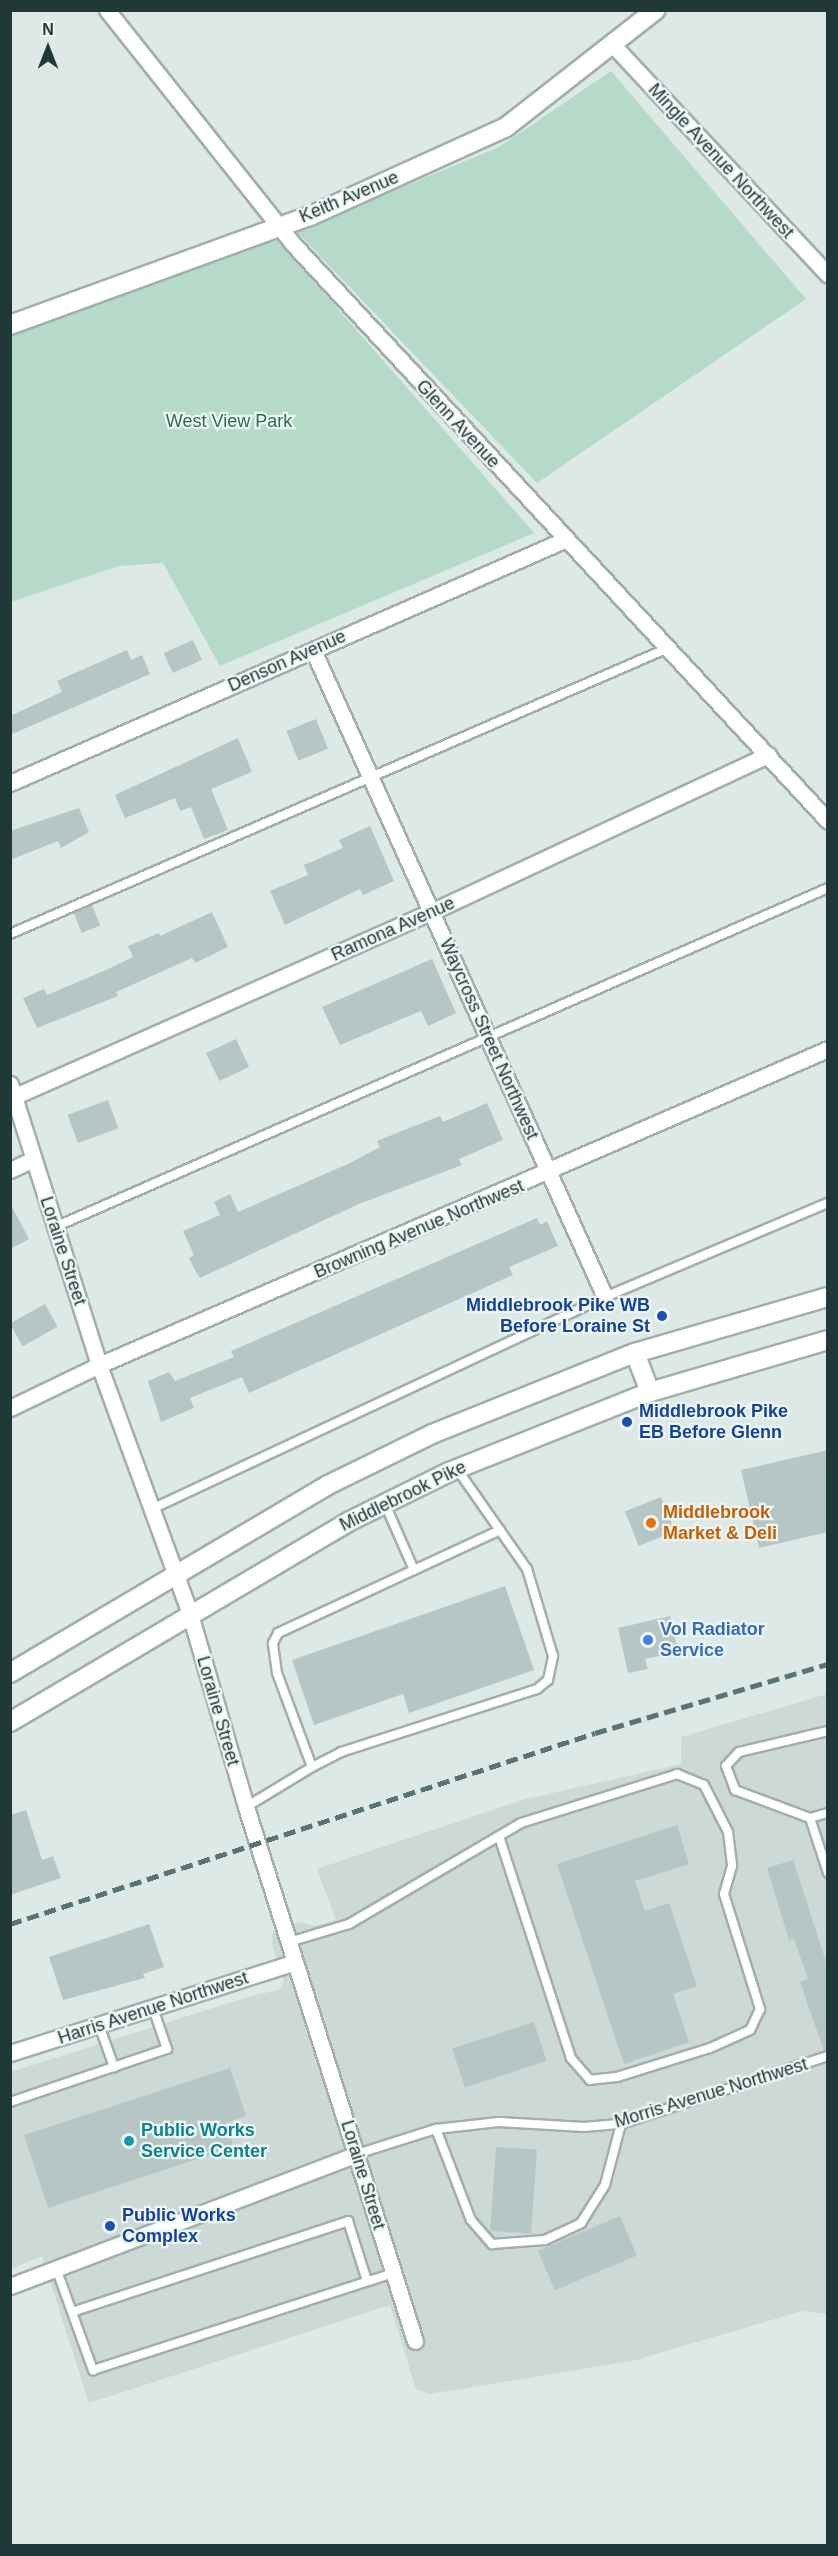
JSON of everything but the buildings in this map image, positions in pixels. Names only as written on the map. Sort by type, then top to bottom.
[{"type":"main road","name":"Keith Avenue","points":[[10,325],[277,227],[506,128],[614,46],[657,10]]},
{"type":"main road","points":[[10,1672],[328,1485],[432,1434],[635,1353],[828,1297]]},
{"type":"main road","name":"Middlebrook Pike","points":[[10,1722],[190,1614],[385,1504],[457,1469],[650,1392],[828,1340]]},
{"type":"main road","points":[[635,1353],[650,1392]]},
{"type":"street","name":"Glenn Avenue","points":[[107,10],[277,227],[564,540],[668,648],[828,821]]},
{"type":"street","name":"Mingle Avenue Northwest","points":[[614,46],[825,267]]},
{"type":"street","name":"Denson Avenue","points":[[10,783],[564,540]]},
{"type":"street","name":"Waycross Street Northwest","points":[[313,650],[606,1297]]},
{"type":"street","name":"Ramona Avenue","points":[[13,1090],[431,912],[768,755]]},
{"type":"street","name":"Browning Avenue Northwest","points":[[10,1408],[99,1365],[549,1173],[828,1049]]},
{"type":"street","name":"Loraine Street","points":[[13,1090],[99,1365],[190,1614],[246,1807],[415,2341]]},
{"type":"street","points":[[10,1170],[34,1159]]},
{"type":"street","name":"Harris Avenue Northwest","points":[[10,2053],[295,1962]]},
{"type":"street","name":"Morris Avenue Northwest","points":[[10,2286],[357,2154]]},
{"type":"lane","points":[[10,934],[668,648]]},
{"type":"lane","points":[[55,1227],[489,1039],[828,888]]},
{"type":"lane","points":[[152,1509],[606,1297],[828,1203]]},
{"type":"lane","points":[[246,1807],[341,1752],[537,1689],[548,1680],[553,1656],[527,1569],[457,1469]]},
{"type":"lane","points":[[385,1504],[414,1570]]},
{"type":"lane","points":[[312,1767],[277,1672],[273,1643],[278,1633],[500,1530]]},
{"type":"lane","points":[[828,1731],[739,1752],[726,1766],[735,1790],[810,1818],[828,1813]]},
{"type":"lane","points":[[289,1942],[349,1924],[521,1823],[677,1774],[704,1785],[728,1832],[732,1866],[724,1894],[760,2009],[750,2030],[710,2049],[628,2074],[590,2080],[571,2058],[499,1836]]},
{"type":"lane","points":[[810,1818],[828,1873]]},
{"type":"lane","points":[[10,2102],[167,2049],[153,2008]]},
{"type":"lane","points":[[99,2025],[114,2067]]},
{"type":"lane","name":"Morris Avenue Northwest","points":[[357,2154],[436,2129],[499,2122],[584,2127],[621,2124],[828,2056]]},
{"type":"lane","points":[[436,2129],[471,2220],[492,2244],[545,2240],[581,2223],[605,2185],[621,2124]]},
{"type":"lane","points":[[72,2312],[348,2221],[367,2281]]},
{"type":"lane","points":[[56,2268],[93,2370],[393,2273]]},
{"type":"shaded area","points":[[827,1694],[827,2314],[802,2311],[636,2360],[430,2394],[416,2389],[390,2305],[89,2403],[42,2256],[11,2269],[11,2072],[254,1995],[280,1990],[284,1981],[272,1945],[273,1931],[298,1922],[315,1926],[336,1920],[317,1869],[522,1800],[681,1764],[681,1737]]},
{"type":"green space","points":[[611,71],[806,299],[537,483],[296,231],[499,147]]},
{"type":"green space","name":"West View Park","points":[[275,237],[534,533],[220,666],[163,563],[119,566],[11,602],[11,334]]},
{"type":"railway","points":[[10,1924],[595,1733],[828,1664]]},
{"type":"place","name":"Middlebrook Pike WB Before Loraine St","points":[[662,1316]]},
{"type":"place","name":"Middlebrook Pike EB Before Glenn","points":[[627,1422]]},
{"type":"place","name":"Middlebrook Market & Deli","points":[[651,1523]]},
{"type":"place","name":"Vol Radiator Service","points":[[648,1640]]},
{"type":"place","name":"Public Works Service Center","points":[[129,2141]]},
{"type":"place","name":"Public Works Complex","points":[[110,2226]]}]
